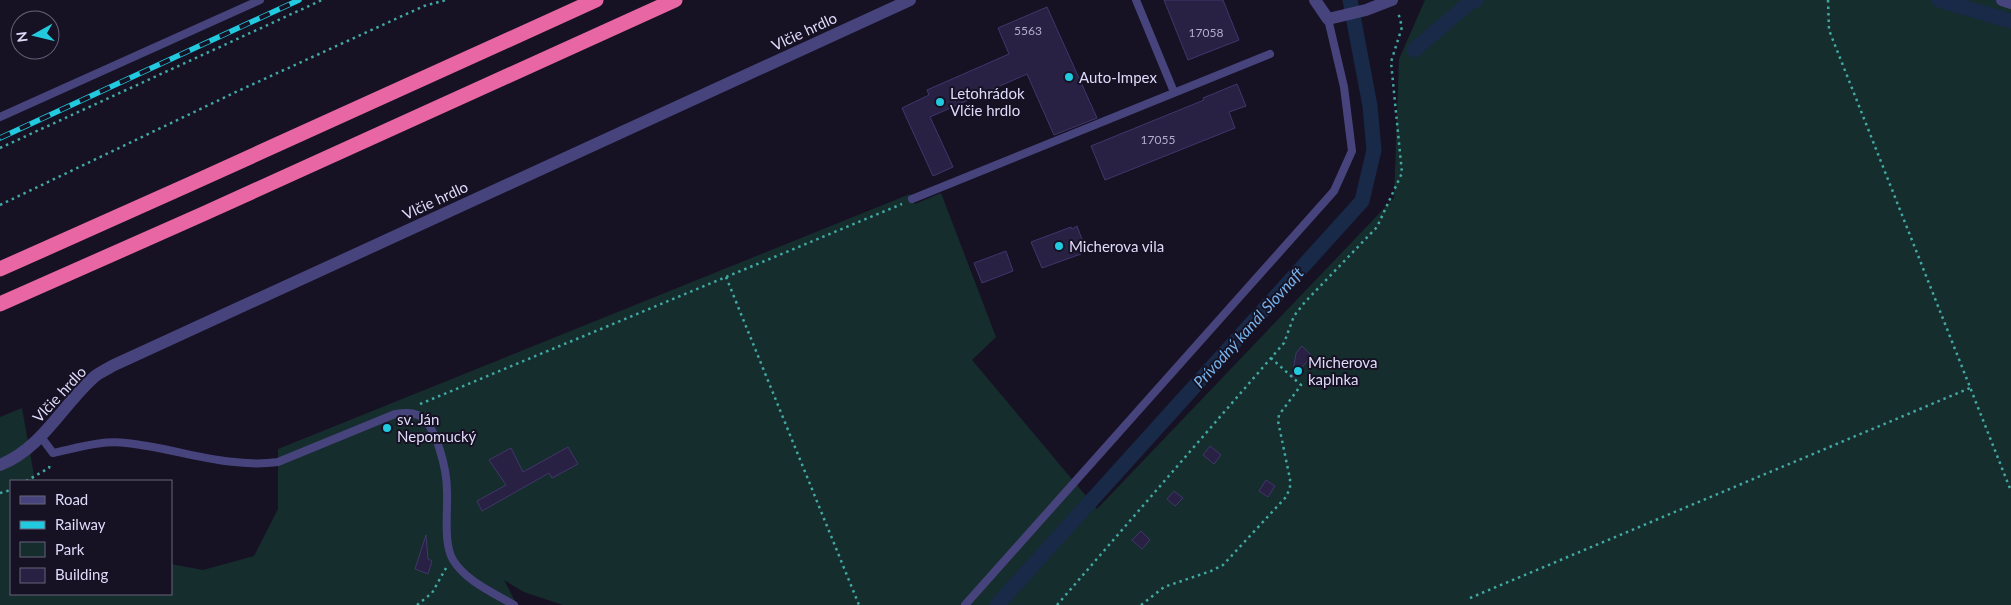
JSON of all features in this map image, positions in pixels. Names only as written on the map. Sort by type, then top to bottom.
[{"type":"highway","points":[[0,269],[188,186],[596,0]]},
{"type":"highway","points":[[0,304],[675,0]]},
{"type":"street","name":"Vlčie hrdlo","points":[[0,465],[14,460],[41,438],[93,378],[112,366],[910,0]]},
{"type":"street","points":[[1315,0],[1333,17],[1395,4]]},
{"type":"street","points":[[2002,0],[2011,3]]},
{"type":"lane","points":[[0,117],[260,0]]},
{"type":"lane","points":[[1136,0],[1174,92]]},
{"type":"lane","points":[[965,605],[1334,191],[1352,151],[1333,17]]},
{"type":"lane","points":[[912,199],[1270,54]]},
{"type":"lane","points":[[41,438],[53,452],[106,442],[126,443],[203,457],[260,464],[278,462],[395,414],[404,412],[418,415],[425,420],[435,437],[445,470],[448,544],[452,558],[465,575],[514,605]]},
{"type":"path","points":[[0,148],[322,0]]},
{"type":"path","points":[[0,205],[52,182],[238,91],[415,10],[446,0]]},
{"type":"path","points":[[1828,0],[1829,30],[2011,491]]},
{"type":"path","points":[[1057,605],[1272,358],[1284,343],[1294,316],[1305,302],[1377,227],[1402,173],[1391,62],[1402,27],[1395,4]]},
{"type":"path","points":[[395,414],[912,199]]},
{"type":"path","points":[[726,277],[859,605]]},
{"type":"path","points":[[1141,605],[1164,586],[1211,571],[1223,564],[1286,497],[1290,488],[1290,479],[1278,421],[1279,415],[1301,385],[1272,358]]},
{"type":"path","points":[[1470,598],[1970,388]]},
{"type":"path","points":[[28,480],[48,468],[53,452]]},
{"type":"path","points":[[417,605],[432,593],[452,558]]},
{"type":"green space","points":[[1425,0],[2011,0],[2011,605],[563,605],[524,592],[504,580],[517,605],[0,605],[0,417],[22,408],[35,480],[10,480],[10,595],[172,595],[172,564],[203,570],[254,556],[278,509],[278,449],[910,194],[915,204],[941,193],[996,337],[972,360],[1097,509],[1394,198],[1399,59]]},
{"type":"building","points":[[1164,0],[1223,0],[1239,40],[1188,60]]},
{"type":"building","points":[[1047,7],[1097,118],[1054,135],[1027,74],[930,117],[953,167],[933,176],[902,108],[929,95],[927,90],[1009,54],[998,28]]},
{"type":"building","points":[[1237,84],[1246,106],[1229,112],[1235,128],[1105,180],[1091,146],[1204,100],[1203,98]]},
{"type":"building","name":"Micherova vila","points":[[1077,226],[1086,250],[1080,252],[1081,254],[1042,268],[1031,242]]},
{"type":"building","points":[[1006,251],[1013,271],[982,283],[974,263]]},
{"type":"building","points":[[1302,346],[1312,356],[1292,378],[1296,353]]},
{"type":"building","points":[[1210,446],[1221,455],[1214,464],[1203,455]]},
{"type":"building","points":[[568,447],[578,464],[552,478],[549,473],[482,511],[477,501],[506,485],[489,460],[511,448],[523,472]]},
{"type":"building","points":[[1266,480],[1275,486],[1268,497],[1259,491]]},
{"type":"building","points":[[1174,491],[1183,498],[1175,506],[1167,499]]},
{"type":"building","points":[[1141,531],[1150,540],[1142,549],[1132,540]]},
{"type":"building","points":[[426,535],[428,559],[432,561],[428,574],[415,569]]},
{"type":"waterway","name":"Prívodný kanál Slovnaft","points":[[997,605],[1362,201],[1374,150],[1370,106],[1350,0]]},
{"type":"waterway","points":[[1414,50],[1469,3],[1476,0]]},
{"type":"waterway","points":[[1939,0],[2011,21]]},
{"type":"railway","points":[[0,138],[299,0]]},
{"type":"place","name":"Auto-Impex","points":[[1069,77]]},
{"type":"place","name":"Letohrádok Vlčie hrdlo","points":[[940,102]]},
{"type":"place","name":"Micherova vila","points":[[1059,246]]},
{"type":"place","name":"Micherova kaplnka","points":[[1298,371]]},
{"type":"place","name":"sv. Ján Nepomucký","points":[[387,428]]}]
